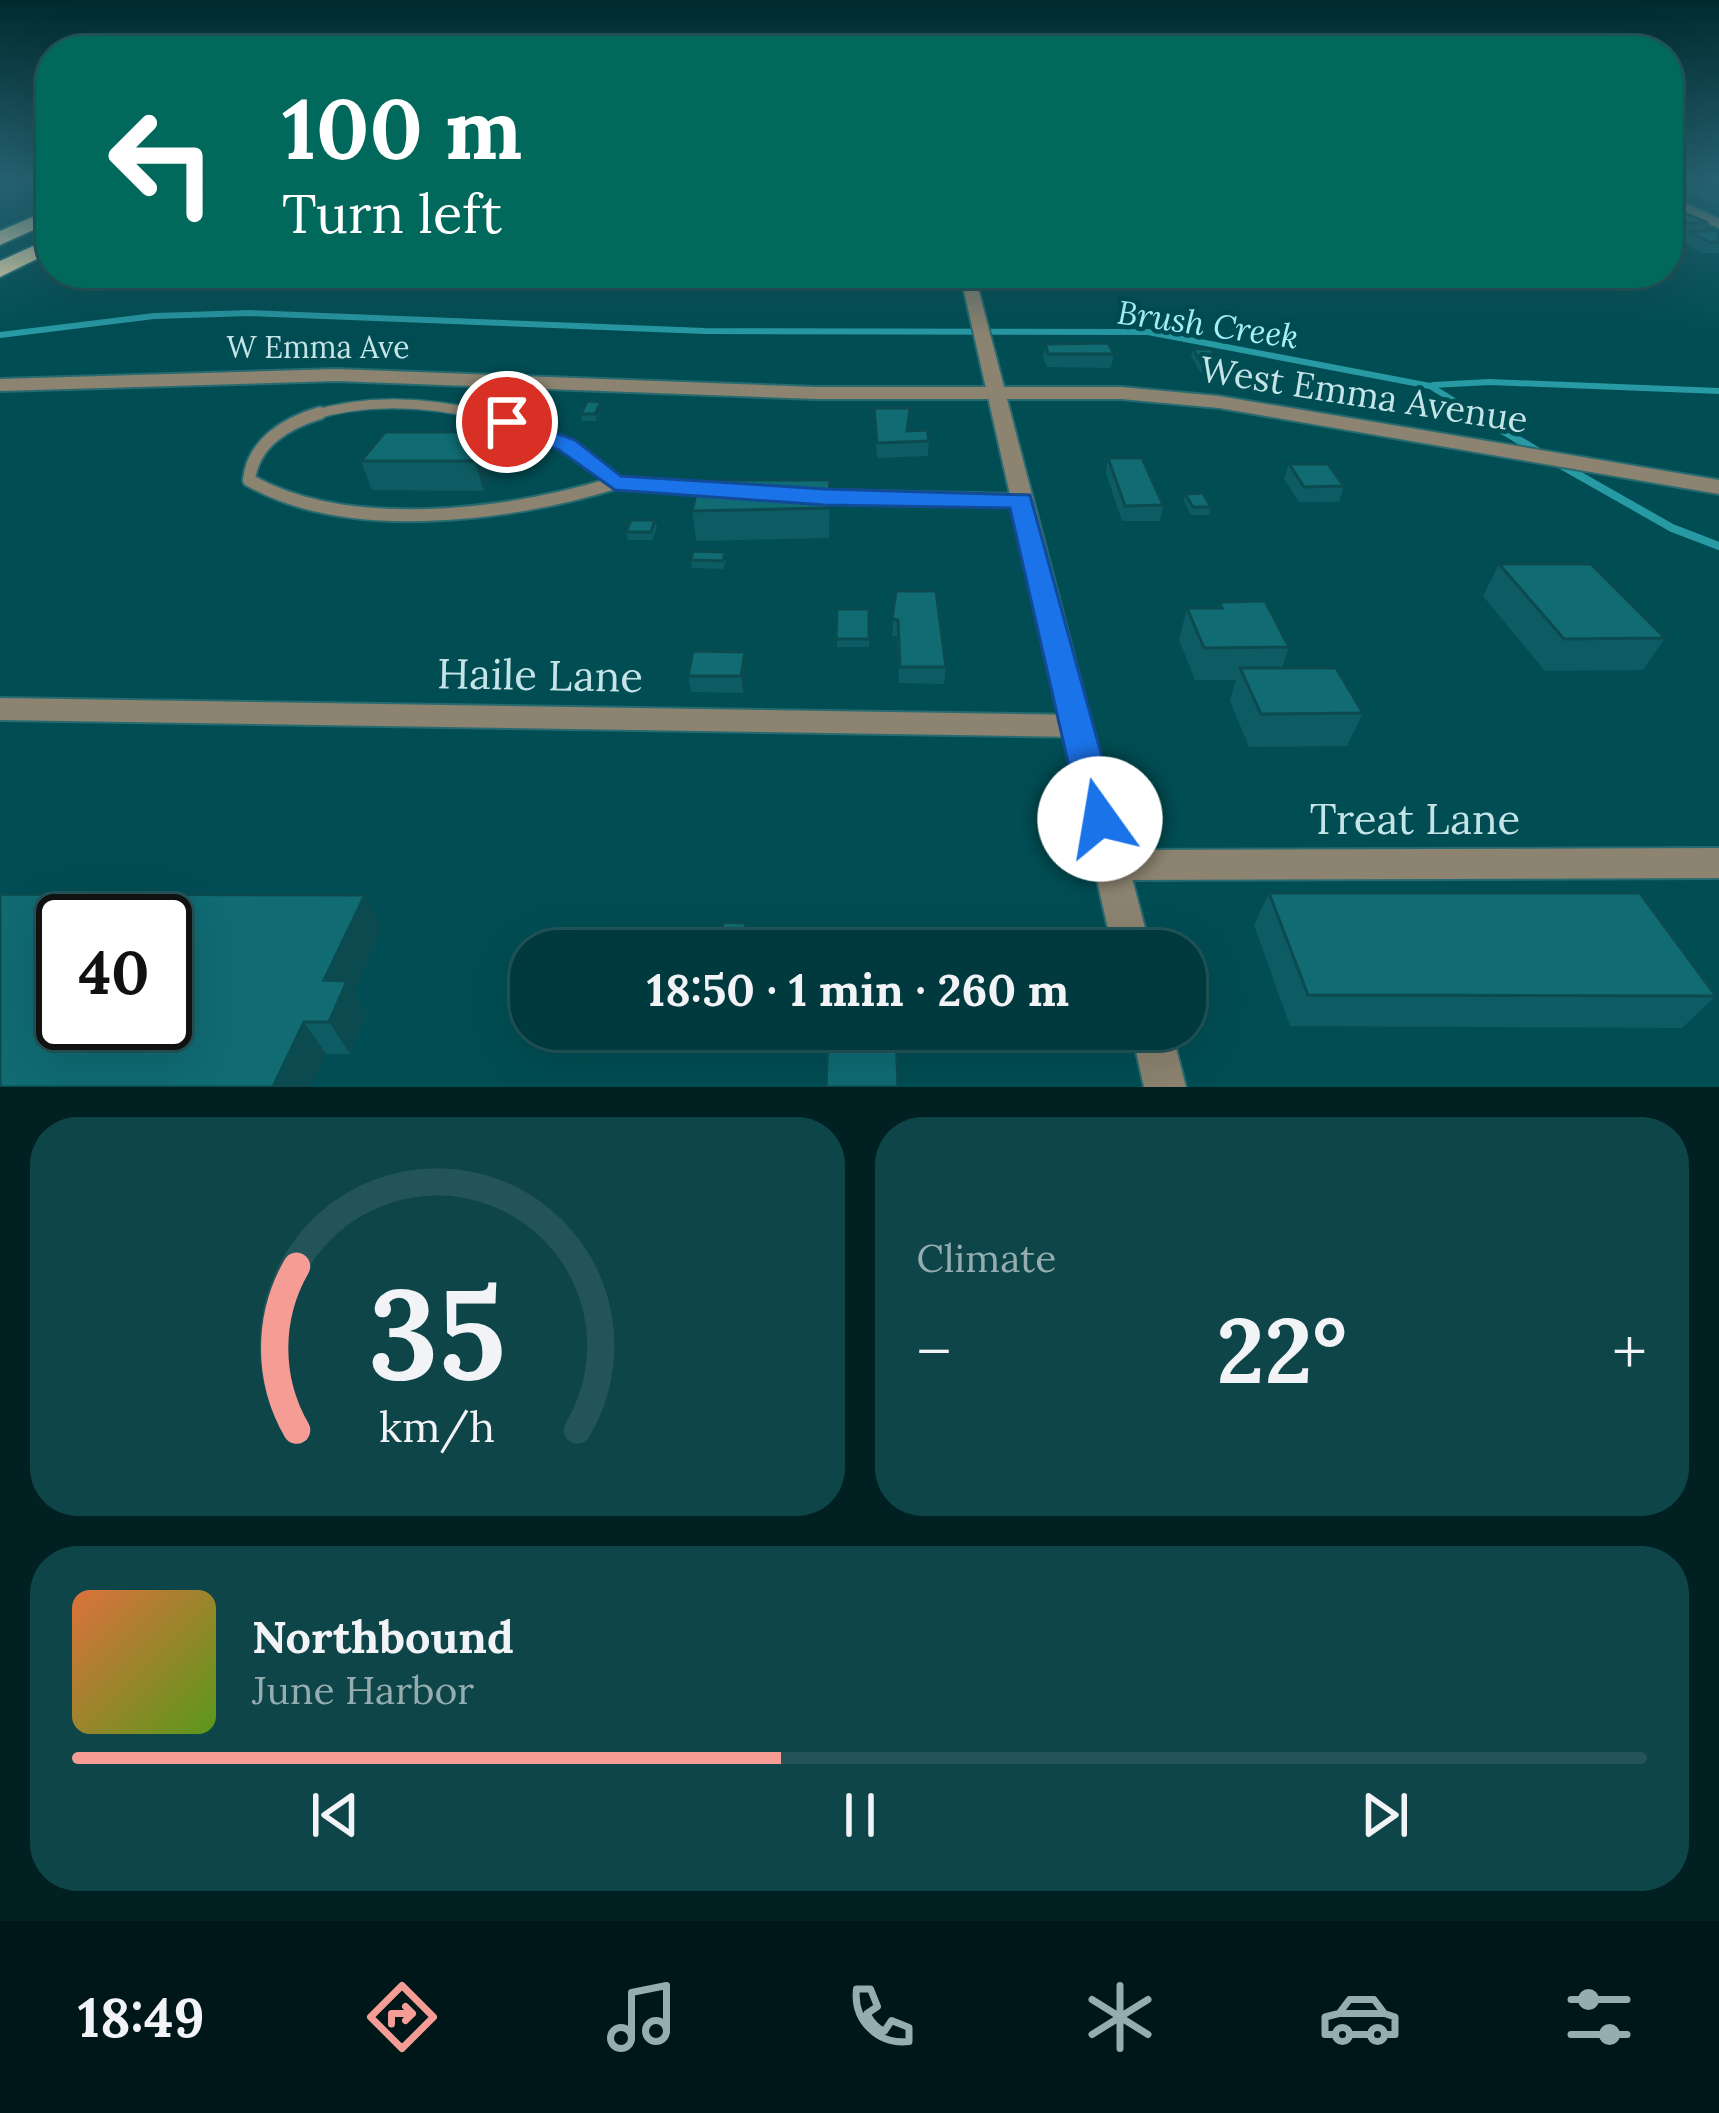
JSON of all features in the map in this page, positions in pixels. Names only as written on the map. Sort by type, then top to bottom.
[{"type":"highway","points":[[0,271],[36,252]]},
{"type":"street","points":[[971,288],[1127,930]]},
{"type":"street","name":"W Emma Ave","points":[[0,385],[336,375],[816,393],[995,393]]},
{"type":"street","name":"West Emma Avenue","points":[[995,393],[1168,396],[1719,487]]},
{"type":"street","name":"Haile Lane","points":[[0,709],[1078,726]]},
{"type":"street","name":"Treat Lane","points":[[1111,865],[1719,863]]},
{"type":"street","points":[[1156,1050],[1165,1087]]},
{"type":"lane","points":[[615,483],[567,445],[507,422],[449,408],[385,404],[338,408],[277,432],[251,459],[249,480],[263,492],[302,504],[462,512],[551,503],[615,483],[755,492]]},
{"type":"lane","points":[[802,495],[1024,513]]},
{"type":"building","points":[[1689,231],[1718,231],[1719,242],[1709,242]]},
{"type":"building","points":[[1108,343],[1114,354],[1048,354],[1045,344]]},
{"type":"building","points":[[1193,349],[1211,349],[1222,366],[1203,366]]},
{"type":"building","points":[[587,401],[601,402],[595,414],[581,414]]},
{"type":"building","points":[[874,408],[910,408],[907,431],[927,430],[929,441],[877,443]]},
{"type":"building","points":[[385,432],[494,432],[475,461],[361,461]]},
{"type":"building","points":[[1108,458],[1142,458],[1163,505],[1125,506]]},
{"type":"building","points":[[1289,464],[1328,464],[1344,486],[1304,487]]},
{"type":"building","points":[[713,480],[830,480],[828,508],[692,511],[696,494],[709,494]]},
{"type":"building","points":[[1203,493],[1211,507],[1193,507],[1185,494]]},
{"type":"building","points":[[631,520],[655,520],[651,532],[626,532]]},
{"type":"building","points":[[693,551],[725,552],[723,561],[691,560]]},
{"type":"building","points":[[1499,564],[1591,564],[1665,638],[1564,639]]},
{"type":"building","points":[[896,591],[936,591],[946,667],[900,667],[898,620],[892,619]]},
{"type":"building","points":[[1265,601],[1289,647],[1204,648],[1187,608],[1222,608],[1219,602]]},
{"type":"building","points":[[837,609],[869,609],[869,639],[836,639]]},
{"type":"building","points":[[693,651],[745,652],[741,676],[688,676]]},
{"type":"building","points":[[1240,668],[1336,668],[1363,713],[1261,714]]},
{"type":"building","points":[[1269,893],[1640,893],[1716,996],[1308,995]]},
{"type":"building","points":[[0,894],[36,894],[36,1050],[192,1050],[192,895],[365,895],[324,980],[347,981],[329,1022],[304,1022],[273,1087],[0,1087]]},
{"type":"building","points":[[723,922],[746,923],[745,930],[722,930]]},
{"type":"building","points":[[827,1050],[897,1050],[898,1087],[826,1087]]},
{"type":"waterway","name":"Brush Creek","points":[[0,335],[154,316],[250,313],[705,331],[1148,332],[1430,386],[1479,416]]},
{"type":"waterway","points":[[1433,385],[1489,382],[1719,391]]},
{"type":"waterway","name":"Brush Creek","points":[[1474,413],[1537,451]]},
{"type":"waterway","name":"Brush Creek","points":[[1561,465],[1672,528],[1719,546]]},
{"type":"route","points":[[507,422],[567,445],[615,483],[825,497],[1021,500],[1100,819]]}]
